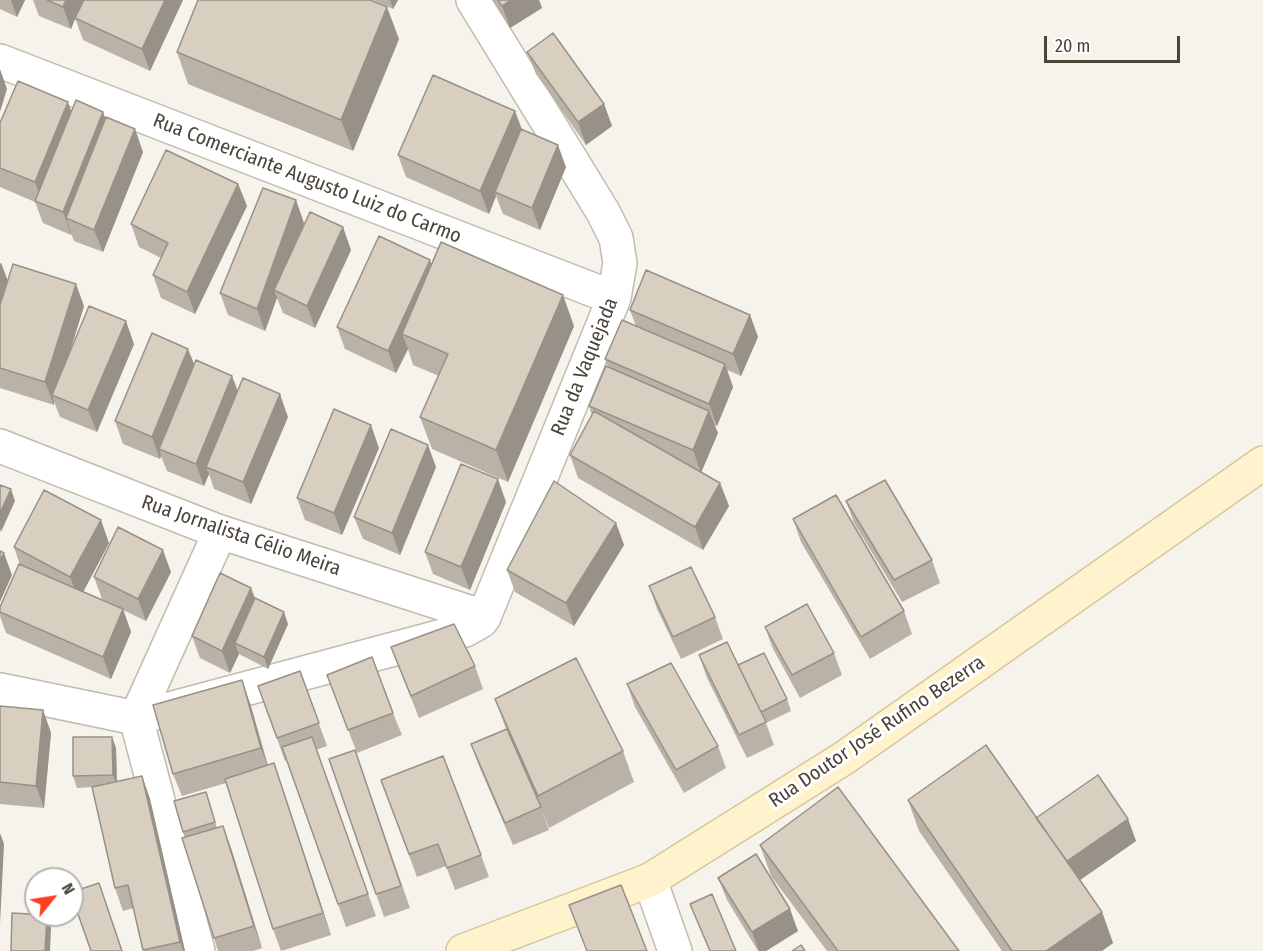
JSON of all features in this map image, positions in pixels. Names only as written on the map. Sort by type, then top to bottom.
[{"type":"main road","name":"Rua Doutor José Rufino Bezerra","points":[[463,951],[650,880],[844,758],[1263,463]]},
{"type":"street","name":"Rua da Vaquejada","points":[[473,0],[603,212],[616,238],[620,263],[614,298],[484,617]]},
{"type":"street","name":"Rua Comerciante Augusto Luiz do Carmo","points":[[0,61],[614,298]]},
{"type":"street","name":"Rua Jornalista Célio Meira","points":[[0,446],[220,532],[484,617]]},
{"type":"street","points":[[198,951],[136,718],[220,532]]},
{"type":"street","points":[[0,690],[136,718],[465,630],[484,617]]},
{"type":"street","points":[[650,880],[675,951]]},
{"type":"building","points":[[47,0],[66,0],[63,7]]},
{"type":"building","points":[[84,0],[165,0],[142,49],[75,18]]},
{"type":"building","points":[[198,0],[370,0],[387,7],[341,120],[177,52]]},
{"type":"building","points":[[498,0],[511,0],[502,6]]},
{"type":"building","points":[[553,33],[604,104],[578,122],[527,52]]},
{"type":"building","points":[[433,75],[515,111],[480,191],[398,155]]},
{"type":"building","points":[[18,81],[68,102],[35,182],[0,168],[0,123]]},
{"type":"building","points":[[76,100],[103,112],[63,212],[35,201]]},
{"type":"building","points":[[106,117],[135,129],[94,230],[66,218]]},
{"type":"building","points":[[521,129],[558,145],[532,208],[495,192]]},
{"type":"building","points":[[166,150],[238,184],[187,292],[153,275],[168,243],[131,224]]},
{"type":"building","points":[[263,188],[296,200],[257,309],[220,293]]},
{"type":"building","points":[[310,212],[343,227],[307,306],[274,290]]},
{"type":"building","points":[[379,236],[430,260],[388,351],[337,327]]},
{"type":"building","points":[[441,242],[563,295],[496,450],[420,417],[448,354],[402,334]]},
{"type":"building","points":[[13,264],[76,284],[45,382],[0,368],[0,305]]},
{"type":"building","points":[[646,270],[750,315],[733,354],[630,310]]},
{"type":"building","points":[[89,306],[126,321],[88,410],[52,395]]},
{"type":"building","points":[[622,320],[725,364],[709,404],[605,359]]},
{"type":"building","points":[[152,333],[188,349],[152,437],[115,421]]},
{"type":"building","points":[[196,360],[232,376],[196,464],[159,449]]},
{"type":"building","points":[[606,366],[709,411],[693,450],[589,406]]},
{"type":"building","points":[[243,378],[280,394],[243,482],[206,467]]},
{"type":"building","points":[[334,409],[371,425],[334,513],[297,498]]},
{"type":"building","points":[[594,411],[720,483],[695,527],[570,455]]},
{"type":"building","points":[[391,429],[428,445],[392,533],[354,517]]},
{"type":"building","points":[[461,464],[498,479],[461,567],[425,552]]},
{"type":"building","points":[[885,480],[932,560],[894,580],[846,501]]},
{"type":"building","points":[[554,481],[616,523],[566,603],[507,570]]},
{"type":"building","points":[[0,485],[11,489],[0,513]]},
{"type":"building","points":[[44,490],[101,520],[70,577],[14,547]]},
{"type":"building","points":[[836,495],[904,611],[861,637],[793,519]]},
{"type":"building","points":[[118,527],[163,550],[138,599],[94,577]]},
{"type":"building","points":[[19,564],[123,609],[103,657],[0,612],[0,607]]},
{"type":"building","points":[[691,567],[715,617],[673,637],[649,586]]},
{"type":"building","points":[[220,573],[251,588],[222,651],[192,636]]},
{"type":"building","points":[[255,598],[284,612],[264,657],[235,643]]},
{"type":"building","points":[[807,604],[834,653],[792,675],[765,627]]},
{"type":"building","points":[[454,624],[475,666],[411,696],[391,647]]},
{"type":"building","points":[[727,642],[766,722],[739,735],[699,655]]},
{"type":"building","points":[[764,653],[787,699],[761,712],[738,665]]},
{"type":"building","points":[[372,657],[393,713],[348,730],[327,675]]},
{"type":"building","points":[[576,658],[623,751],[538,796],[495,699]]},
{"type":"building","points":[[671,663],[718,746],[676,770],[627,684]]},
{"type":"building","points":[[300,671],[319,723],[277,738],[258,686]]},
{"type":"building","points":[[242,680],[261,748],[173,774],[153,705]]},
{"type":"building","points":[[0,706],[43,710],[36,786],[0,782]]},
{"type":"building","points":[[507,729],[541,807],[505,823],[471,744]]},
{"type":"building","points":[[73,737],[112,737],[113,775],[73,776]]},
{"type":"building","points":[[312,737],[368,894],[338,904],[282,747]]},
{"type":"building","points":[[986,745],[1102,912],[1046,951],[1012,951],[908,800]]},
{"type":"building","points":[[355,750],[401,886],[376,894],[329,759]]},
{"type":"building","points":[[443,756],[481,855],[447,868],[438,844],[409,854],[381,780]]},
{"type":"building","points":[[274,763],[323,913],[273,929],[225,779]]},
{"type":"building","points":[[1098,775],[1128,819],[1067,861],[1036,818]]},
{"type":"building","points":[[142,776],[180,942],[143,950],[128,885],[115,888],[92,787]]},
{"type":"building","points":[[838,787],[959,951],[838,951],[760,845]]},
{"type":"building","points":[[206,792],[215,822],[183,832],[174,801]]},
{"type":"building","points":[[223,826],[254,926],[214,938],[182,838]]},
{"type":"building","points":[[756,854],[790,909],[752,932],[718,878]]},
{"type":"building","points":[[99,883],[122,951],[91,951],[83,927],[84,888]]},
{"type":"building","points":[[621,885],[647,951],[587,951],[569,905]]},
{"type":"building","points":[[712,894],[736,951],[710,951],[690,904]]},
{"type":"building","points":[[12,913],[24,914],[24,927],[46,927],[45,951],[11,951]]},
{"type":"building","points":[[801,945],[805,951],[792,951]]}]
